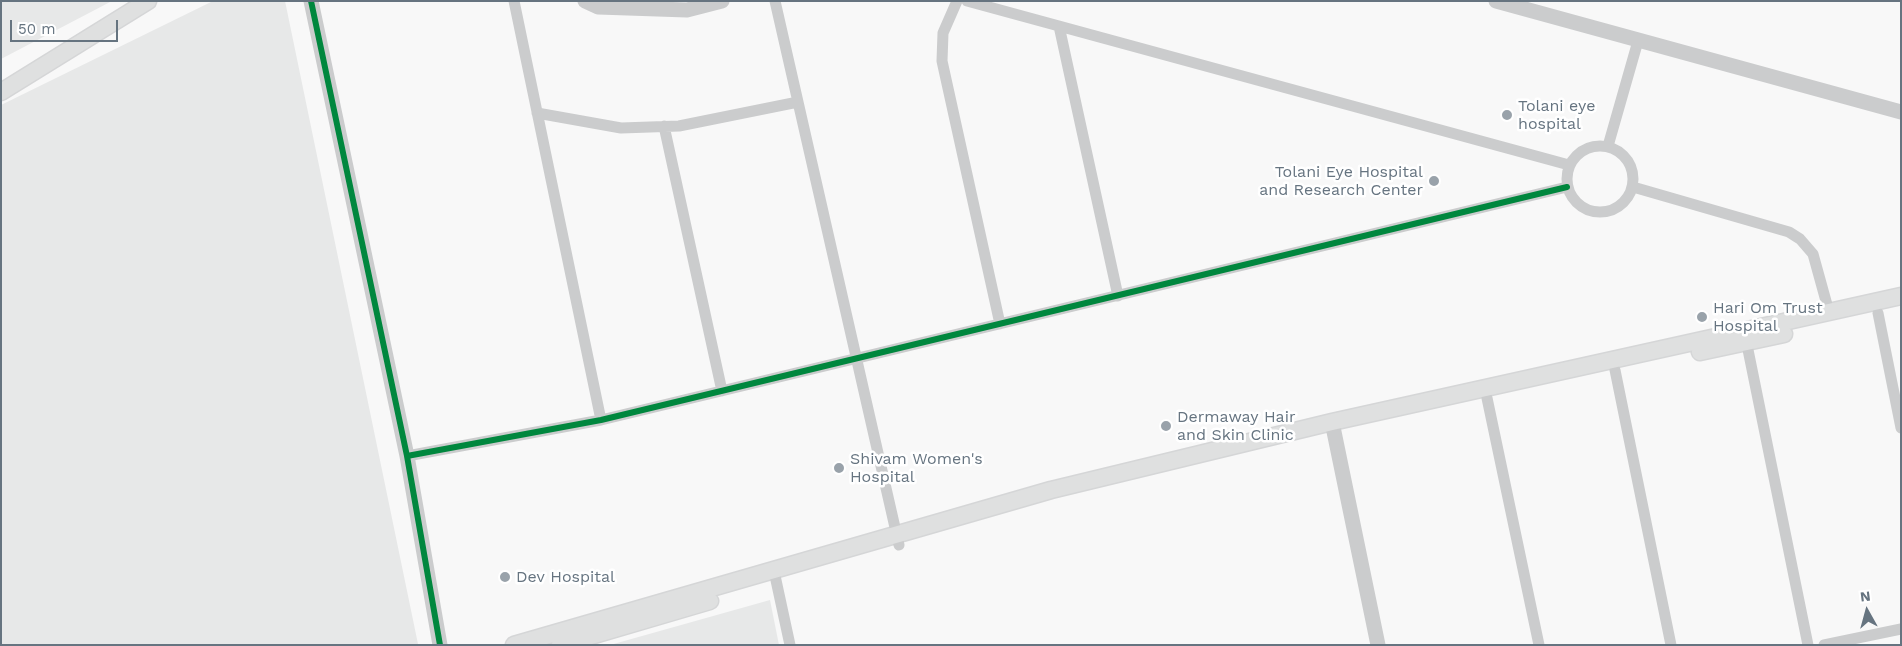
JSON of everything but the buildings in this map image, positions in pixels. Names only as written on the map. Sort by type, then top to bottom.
[{"type":"main road","points":[[1,92],[148,1]]},
{"type":"main road","points":[[1333,427],[1487,398],[1615,370],[1745,337],[1828,312],[1901,296]]},
{"type":"main road","points":[[560,645],[775,576],[898,540],[1051,490],[1745,337],[1901,308]]},
{"type":"main road","points":[[514,645],[775,576]]},
{"type":"street","points":[[311,1],[406,456],[440,645]]},
{"type":"street","points":[[514,1],[601,420]]},
{"type":"street","points":[[585,1],[598,7],[687,10],[722,1]]},
{"type":"street","points":[[775,1],[898,540]]},
{"type":"street","points":[[957,1],[942,33],[942,61],[1000,324]]},
{"type":"street","points":[[967,1],[1569,165]]},
{"type":"street","points":[[1496,1],[1901,112]]},
{"type":"street","points":[[1059,26],[1118,296]]},
{"type":"street","points":[[1608,146],[1638,40]]},
{"type":"street","points":[[537,114],[621,128],[679,126],[798,102]]},
{"type":"street","points":[[664,126],[722,391]]},
{"type":"street","points":[[1596,145],[1608,146],[1622,152],[1629,161],[1634,175],[1633,187],[1627,200],[1618,208],[1604,212],[1592,211],[1580,206],[1571,196],[1567,187],[1567,170],[1569,165],[1582,150],[1596,145]]},
{"type":"street","points":[[406,456],[601,420],[1567,187]]},
{"type":"street","points":[[1633,187],[1789,232],[1800,239],[1813,254],[1828,312]]},
{"type":"street","points":[[1878,313],[1901,428]]},
{"type":"street","points":[[1745,337],[1808,645]]},
{"type":"street","points":[[1615,370],[1671,645]]},
{"type":"street","points":[[1487,398],[1539,645]]},
{"type":"street","points":[[1333,427],[1378,645]]},
{"type":"street","points":[[775,576],[790,645]]},
{"type":"street","points":[[1824,645],[1858,641],[1901,629]]},
{"type":"shaded area","points":[[1,1],[112,1],[1,59]]},
{"type":"shaded area","points":[[213,1],[285,1],[418,644],[1,645],[1,105]]},
{"type":"shaded area","points":[[770,600],[779,645],[610,645]]},
{"type":"cycle path","points":[[311,1],[407,456],[440,645]]},
{"type":"cycle path","points":[[407,456],[601,420],[1567,187]]},
{"type":"place","name":"Tolani eye hospital","points":[[1507,115]]},
{"type":"place","name":"Tolani Eye Hospital and Research Center","points":[[1434,181]]},
{"type":"place","name":"Hari Om Trust Hospital","points":[[1702,317]]},
{"type":"place","name":"Dermaway Hair and Skin Clinic","points":[[1166,426]]},
{"type":"place","name":"Shivam Women's Hospital","points":[[839,468]]},
{"type":"place","name":"Dev Hospital","points":[[505,577]]}]
